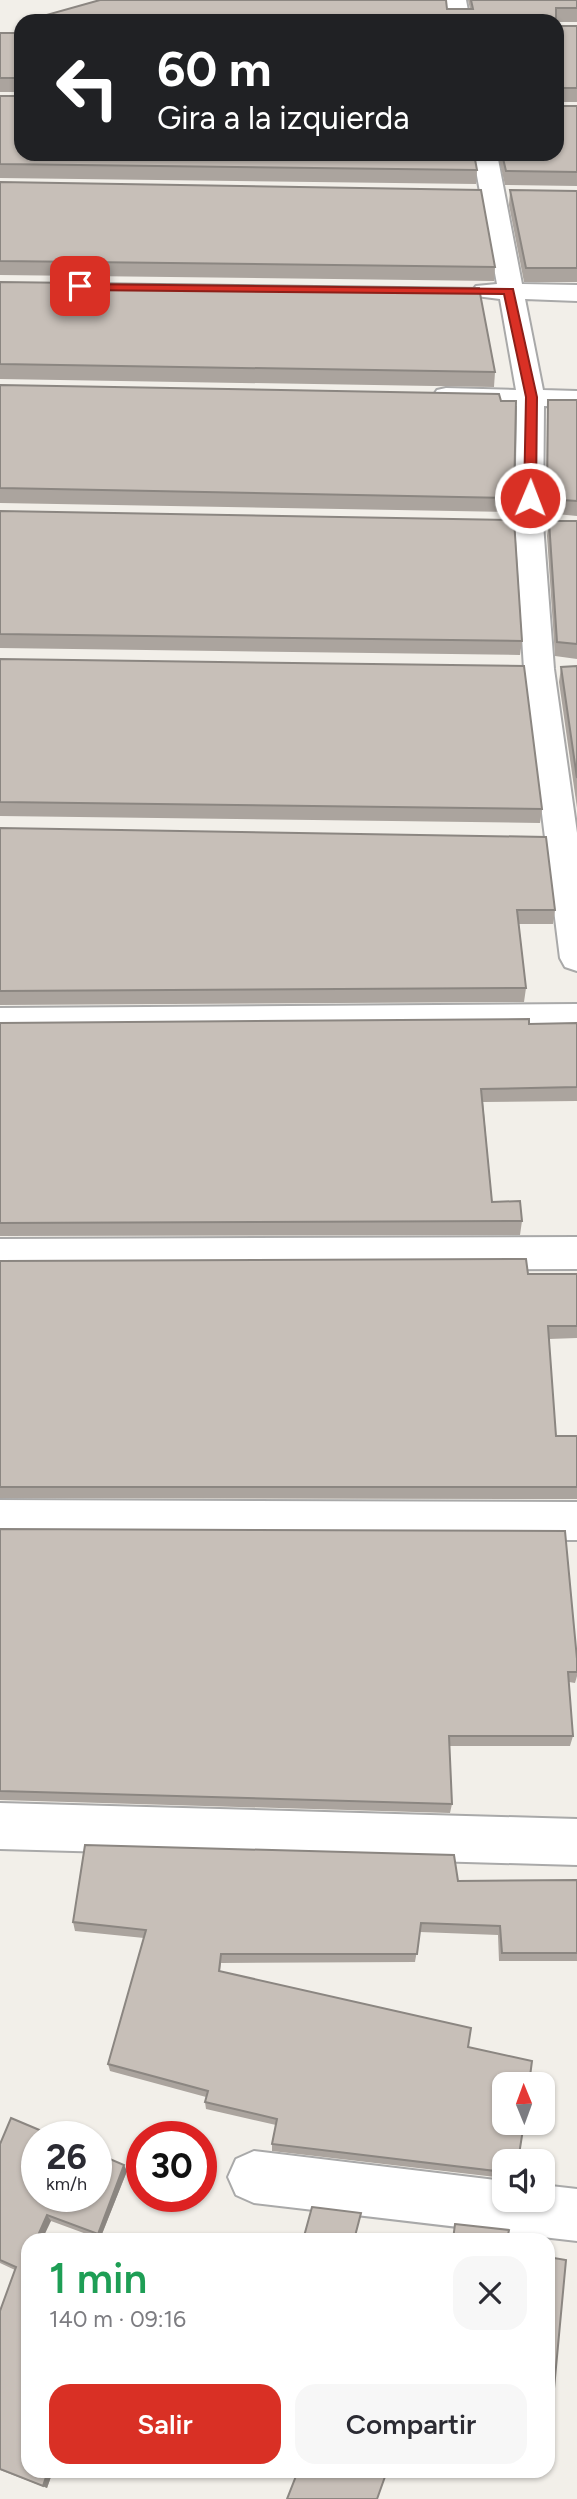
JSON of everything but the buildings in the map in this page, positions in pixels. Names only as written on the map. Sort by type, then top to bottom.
[{"type":"street","points":[[486,161],[531,397],[528,524],[538,669],[556,837],[577,958]]},
{"type":"street","points":[[454,290],[577,293]]},
{"type":"street","points":[[419,396],[577,398]]},
{"type":"street","points":[[0,1021],[577,1017]]},
{"type":"street","points":[[0,1255],[577,1254]]},
{"type":"street","points":[[0,1519],[577,1521]]},
{"type":"street","points":[[0,1826],[577,1842]]},
{"type":"street","points":[[254,2177],[577,2215]]},
{"type":"route","points":[[80,286],[509,291],[531,397],[530,498]]}]
